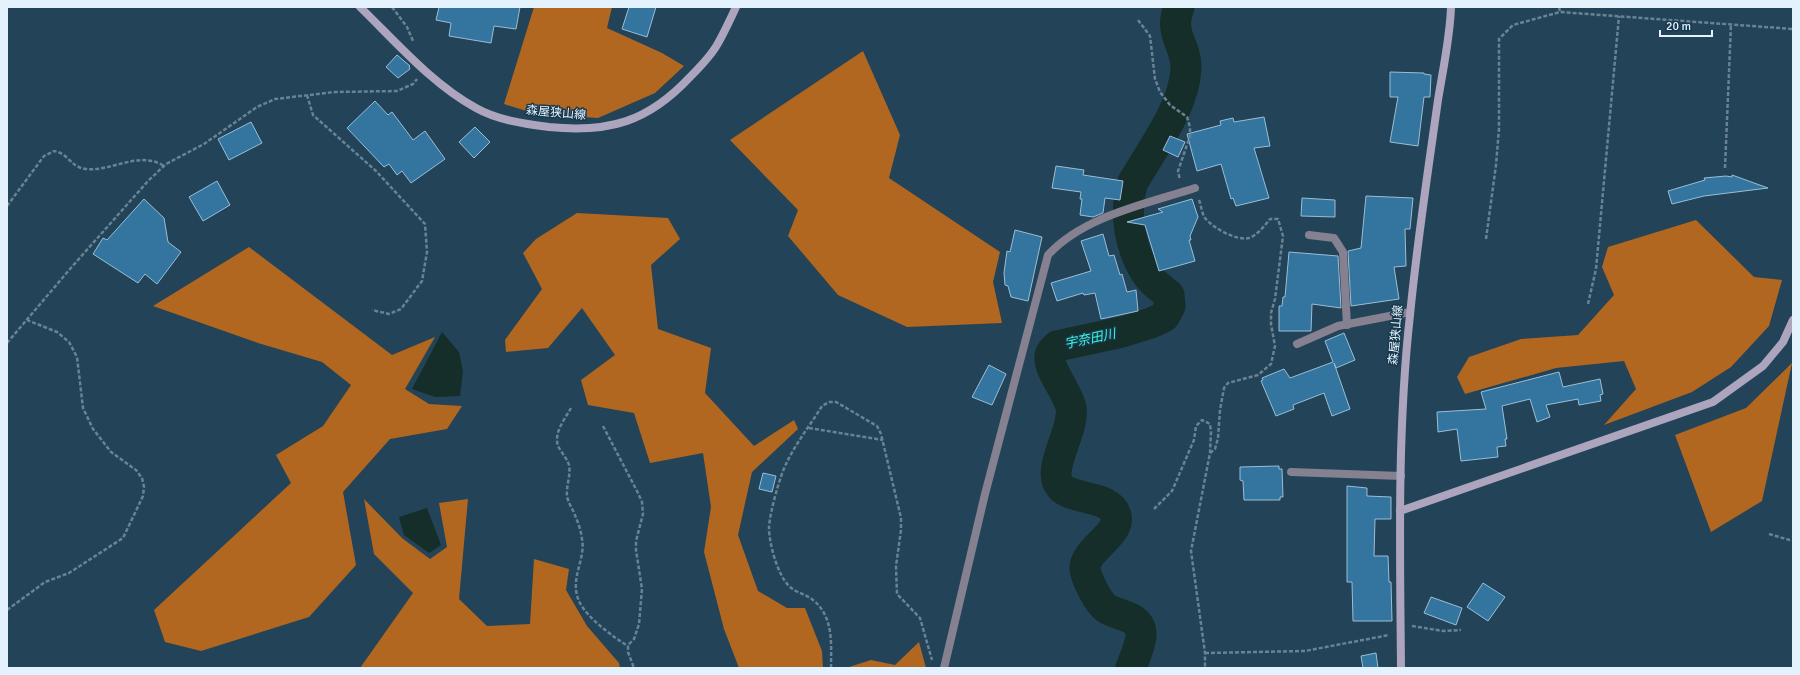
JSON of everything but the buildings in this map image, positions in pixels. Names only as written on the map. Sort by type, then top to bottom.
[{"type":"main road","name":"森屋狭山線","points":[[360,7],[419,64],[461,99],[478,109],[504,118],[529,124],[568,129],[608,127],[643,115],[676,92],[705,62],[717,46],[736,7]]},
{"type":"main road","name":"森屋狭山線","points":[[1400,668],[1400,511],[1404,402],[1410,312],[1451,7]]},
{"type":"main road","points":[[1400,511],[1713,402],[1763,366],[1783,342],[1793,320]]},
{"type":"street","points":[[944,668],[985,494],[1048,255],[1060,242],[1079,229],[1138,206],[1195,188]]},
{"type":"street","points":[[1308,235],[1334,238],[1343,252],[1347,325]]},
{"type":"street","points":[[1297,344],[1338,326],[1410,312]]},
{"type":"street","points":[[1291,472],[1401,476]]},
{"type":"path","points":[[7,343],[148,181],[164,166],[204,144],[257,107],[275,99],[334,92],[397,92],[413,84],[421,76],[418,51],[407,27],[392,7]]},
{"type":"path","points":[[1559,7],[1560,12]]},
{"type":"path","points":[[1486,239],[1496,165],[1499,129],[1499,39],[1513,26],[1560,12],[1793,29]]},
{"type":"path","points":[[1588,304],[1596,269],[1619,16]]},
{"type":"path","points":[[1138,20],[1150,36],[1155,79],[1160,92],[1170,104],[1187,117],[1190,127],[1190,136],[1178,171],[1184,192]]},
{"type":"path","points":[[1724,168],[1731,24]]},
{"type":"path","points":[[307,95],[313,115],[376,171],[425,224],[427,252],[422,281],[401,309],[389,314],[372,310]]},
{"type":"path","points":[[7,206],[44,156],[54,151],[64,155],[72,164],[83,169],[99,170],[108,166],[138,159],[159,163],[164,166]]},
{"type":"path","points":[[1195,188],[1204,217],[1228,235],[1241,238],[1250,238],[1270,219],[1278,219],[1284,236],[1275,299],[1271,313],[1270,324],[1275,346],[1270,364],[1258,375],[1228,384],[1224,388],[1220,410],[1218,438],[1215,449],[1210,453]]},
{"type":"path","points":[[7,610],[45,582],[68,572],[123,538],[142,496],[144,487],[142,478],[136,470],[110,452],[93,429],[83,408],[77,357],[69,342],[57,332],[27,320]]},
{"type":"path","points":[[831,668],[831,629],[825,614],[813,599],[789,586],[778,567],[771,543],[769,526],[781,474],[787,461],[822,406],[828,402],[836,402],[877,426],[883,440],[901,518],[901,530],[896,566],[897,594],[920,618],[933,664]]},
{"type":"path","points":[[572,408],[558,429],[557,446],[569,466],[567,497],[577,519],[584,552],[577,571],[575,586],[579,602],[595,621],[613,637],[628,646]]},
{"type":"path","points":[[1154,509],[1172,491],[1194,440],[1196,426],[1202,420],[1210,424],[1210,453],[1191,551],[1205,653],[1205,668]]},
{"type":"path","points":[[603,426],[642,502],[643,514],[636,541],[642,589],[641,609],[639,624],[634,639],[628,646],[628,652],[634,668]]},
{"type":"path","points":[[809,428],[883,440]]},
{"type":"path","points":[[1768,534],[1793,541]]},
{"type":"path","points":[[1205,653],[1305,651],[1384,638],[1413,626],[1443,631],[1461,630]]},
{"type":"shaded area","points":[[534,7],[612,7],[607,28],[662,53],[684,66],[655,93],[598,118],[536,114],[504,104]]},
{"type":"shaded area","points":[[863,51],[900,135],[889,178],[1000,252],[993,282],[1002,323],[907,327],[838,295],[788,236],[798,210],[730,140]]},
{"type":"shaded area","points":[[577,213],[668,218],[680,239],[651,265],[658,329],[711,348],[705,393],[754,446],[794,420],[798,429],[752,472],[738,535],[758,591],[787,608],[805,608],[822,651],[823,668],[739,668],[724,629],[704,552],[711,507],[703,453],[650,463],[634,413],[588,405],[581,380],[615,355],[582,308],[548,348],[506,352],[505,340],[542,289],[523,253],[536,239]]},
{"type":"shaded area","points":[[1696,220],[1754,277],[1782,280],[1769,326],[1731,367],[1692,392],[1604,425],[1636,389],[1624,361],[1556,368],[1465,394],[1457,377],[1469,357],[1521,339],[1578,335],[1614,295],[1602,267],[1608,247]]},
{"type":"shaded area","points":[[249,247],[392,355],[435,337],[405,389],[429,404],[462,406],[447,429],[390,439],[343,492],[356,565],[309,617],[201,651],[165,642],[154,610],[291,483],[276,455],[323,426],[351,385],[322,362],[258,343],[153,306]]},
{"type":"shaded area","points":[[442,332],[459,352],[463,371],[460,396],[435,397],[412,389]]},
{"type":"shaded area","points":[[1792,363],[1762,501],[1711,532],[1675,435],[1746,408]]},
{"type":"shaded area","points":[[364,499],[402,538],[430,559],[447,547],[439,503],[468,499],[459,599],[487,626],[530,624],[534,559],[569,569],[566,590],[587,626],[619,663],[620,668],[360,668],[413,593],[374,554]]},
{"type":"shaded area","points":[[427,508],[441,545],[429,553],[404,535],[399,517]]},
{"type":"shaded area","points":[[919,642],[926,668],[846,668],[871,660],[895,665]]},
{"type":"waterway","name":"宇奈田川","points":[[1131,668],[1140,641],[1140,627],[1132,619],[1111,611],[1099,601],[1085,569],[1086,562],[1090,555],[1113,529],[1116,523],[1116,516],[1113,509],[1107,504],[1065,491],[1060,486],[1057,479],[1056,470],[1069,427],[1071,408],[1051,365],[1050,358],[1051,352],[1057,346],[1122,332],[1151,323],[1164,317],[1170,306],[1169,295],[1150,279],[1137,255],[1130,230],[1129,206],[1133,182],[1166,128],[1180,98],[1184,84],[1186,61],[1176,25],[1176,17],[1179,7]]}]
